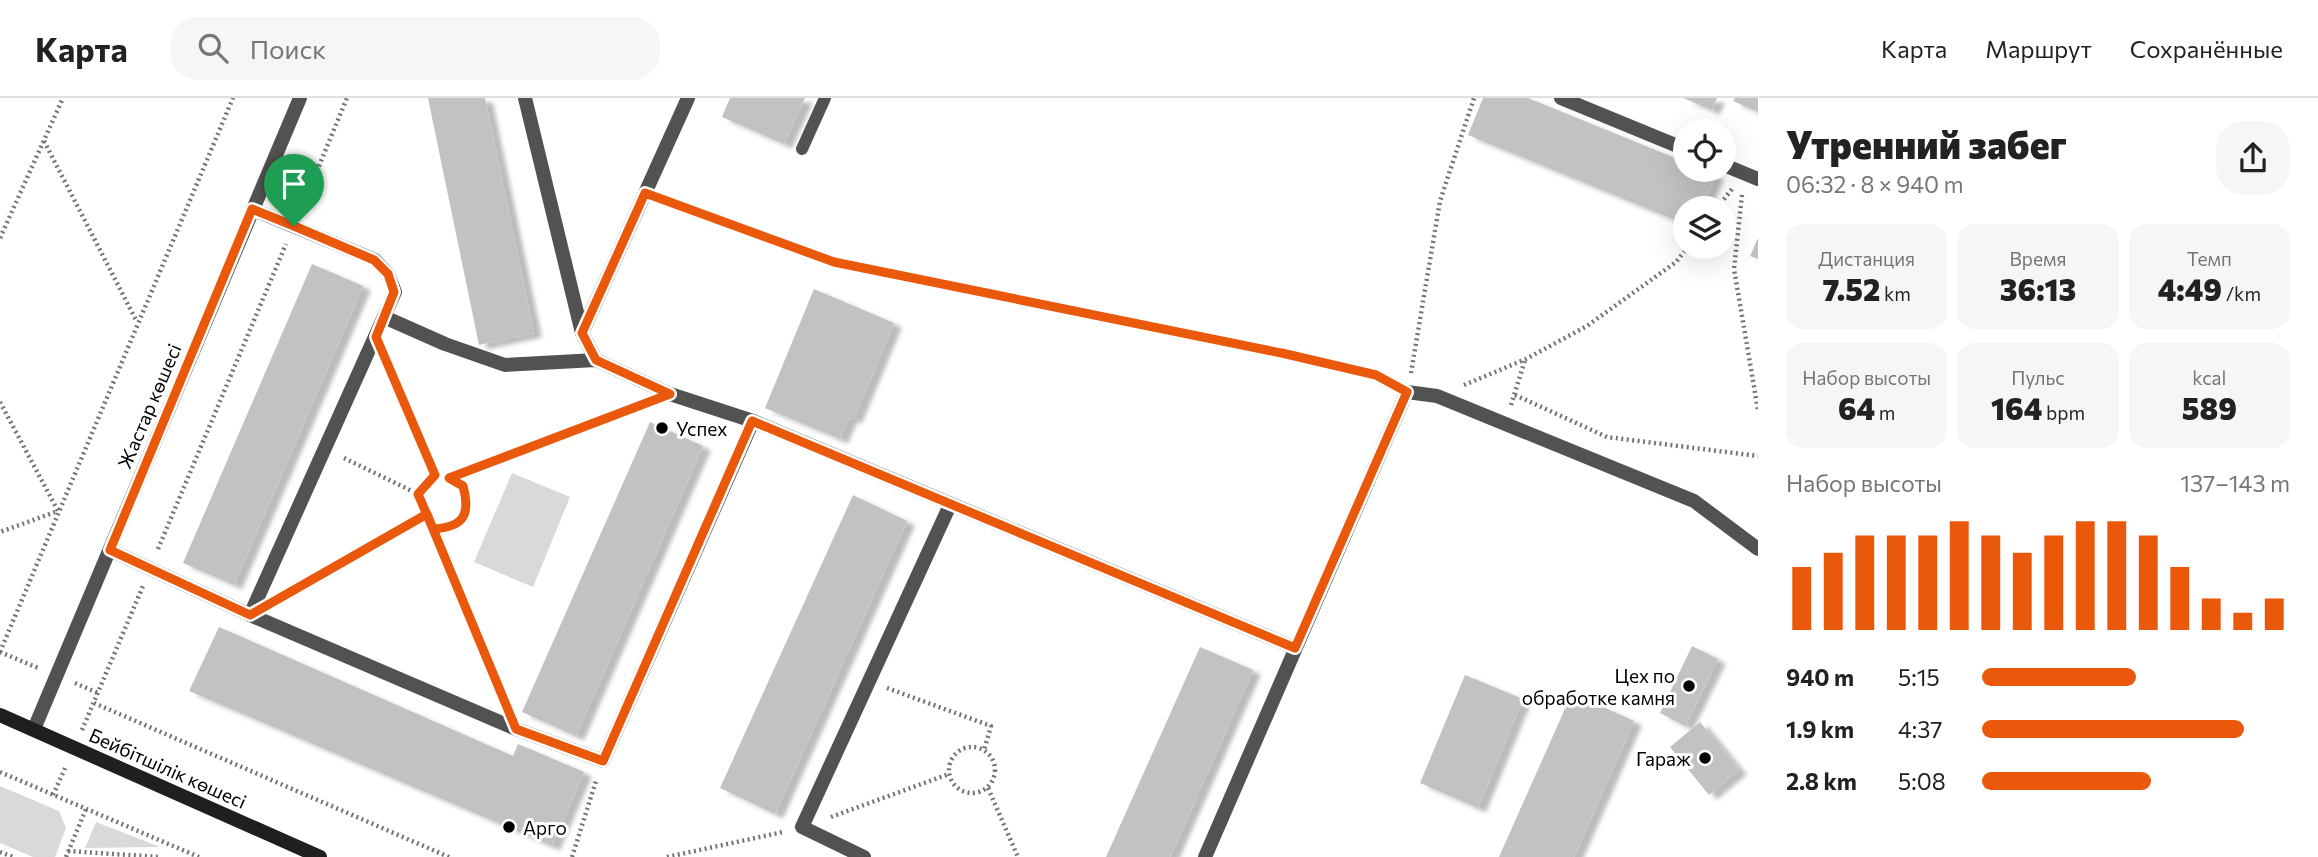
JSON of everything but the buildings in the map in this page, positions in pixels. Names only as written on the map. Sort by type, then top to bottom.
[{"type":"street","name":"Жастар көшесі","points":[[34,729],[300,98]]},
{"type":"street","points":[[526,98],[582,333],[596,360]]},
{"type":"street","points":[[582,333],[688,98]]},
{"type":"street","points":[[1561,98],[1673,144]]},
{"type":"street","points":[[250,615],[394,292],[388,274],[374,260],[252,209]]},
{"type":"street","points":[[384,317],[445,344],[505,365],[596,360],[670,394],[752,421],[1295,648]]},
{"type":"street","points":[[1205,857],[1407,392],[1437,396],[1694,501],[1758,550]]},
{"type":"street","points":[[110,550],[250,615],[516,729],[603,761],[752,421]]},
{"type":"street","points":[[864,857],[802,827],[950,505]]},
{"type":"street","name":"Бейбітшілік көшесі","points":[[0,715],[320,857]]},
{"type":"lane","points":[[802,149],[825,98]]},
{"type":"path","points":[[0,652],[233,98]]},
{"type":"path","points":[[347,98],[94,703],[449,857]]},
{"type":"path","points":[[645,193],[834,262],[1350,369],[1376,375],[1407,392],[1440,201],[1474,98]]},
{"type":"path","points":[[0,238],[63,99]]},
{"type":"path","points":[[44,141],[137,323]]},
{"type":"path","points":[[1751,176],[1734,269],[1758,410]]},
{"type":"path","points":[[1437,396],[1525,359],[1587,326],[1678,259]]},
{"type":"path","points":[[376,337],[435,475]]},
{"type":"path","points":[[1504,422],[1525,359]]},
{"type":"path","points":[[449,478],[670,394]]},
{"type":"path","points":[[1515,395],[1607,437],[1758,456]]},
{"type":"path","points":[[0,402],[58,511]]},
{"type":"path","points":[[325,449],[418,494],[516,729]]},
{"type":"path","points":[[433,529],[451,528],[462,519],[468,503],[463,486],[449,478],[435,475]]},
{"type":"path","points":[[418,494],[435,475]]},
{"type":"path","points":[[0,532],[58,511]]},
{"type":"path","points":[[250,615],[427,514]]},
{"type":"path","points":[[869,681],[991,726],[984,750]]},
{"type":"path","points":[[964,747],[981,747],[993,758],[996,774],[988,788],[972,793],[957,788],[949,774],[952,758],[964,747]]},
{"type":"path","points":[[572,857],[603,761]]},
{"type":"path","points":[[0,772],[199,857]]},
{"type":"path","points":[[988,788],[1018,857]]},
{"type":"path","points":[[86,809],[67,854],[159,857]]},
{"type":"path","points":[[0,852],[13,857]]},
{"type":"shaded area","points":[[512,473],[570,497],[533,587],[474,562]]},
{"type":"shaded area","points":[[0,786],[59,811],[66,828],[55,857],[33,857],[0,843]]},
{"type":"shaded area","points":[[96,822],[160,847],[85,848]]},
{"type":"place","name":"Успех","points":[[662,428]]},
{"type":"place","name":"Цех по обработке камня","points":[[1689,686]]},
{"type":"place","name":"Гараж","points":[[1705,758]]},
{"type":"place","name":"Арго","points":[[509,827]]},
{"type":"route","points":[[294,226],[252,209],[110,550],[250,615],[427,514],[433,529],[451,528],[462,519],[468,503],[463,486],[449,478],[670,394],[596,360],[582,333],[645,193],[834,262],[1286,354],[1376,375],[1407,392],[1295,648],[752,421],[603,761],[516,729],[433,529],[427,514],[418,494],[435,475],[376,337],[394,292],[388,274],[374,260],[294,226]]}]
